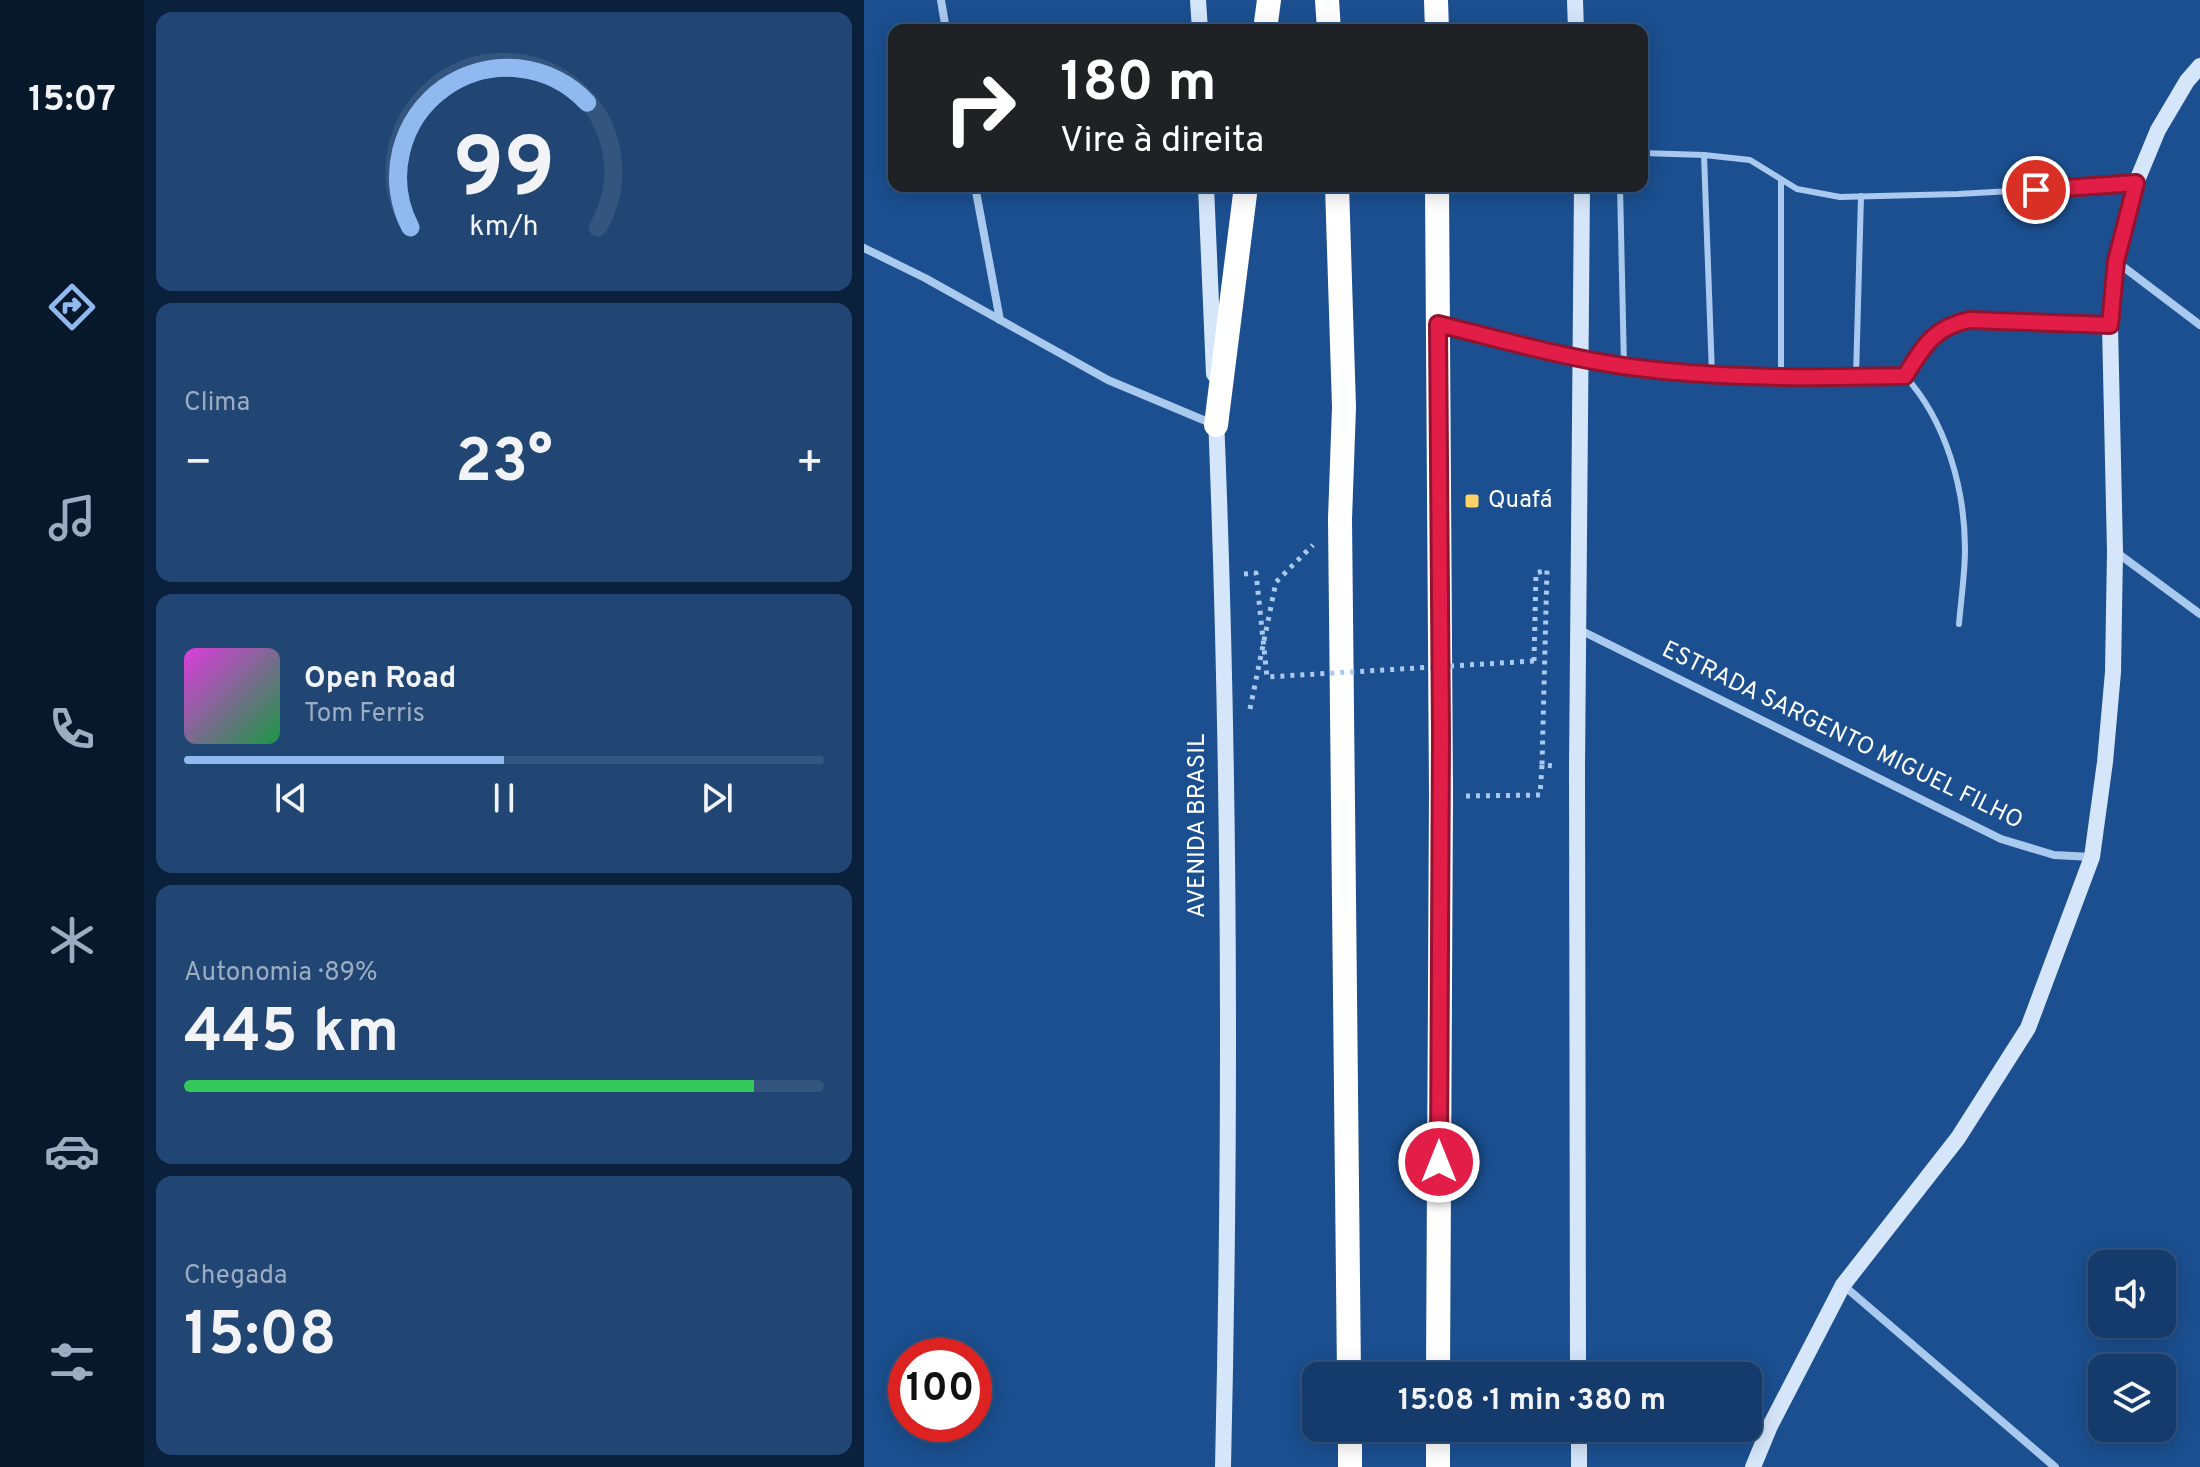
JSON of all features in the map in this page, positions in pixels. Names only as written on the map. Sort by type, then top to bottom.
[{"type":"highway","points":[[1266,24],[1269,0]]},
{"type":"highway","points":[[1327,0],[1329,24]]},
{"type":"highway","points":[[1436,0],[1437,24]]},
{"type":"highway","points":[[1216,425],[1245,192]]},
{"type":"highway","points":[[1337,192],[1344,407],[1340,519],[1349,1362]]},
{"type":"highway","points":[[1437,192],[1441,794],[1438,1362]]},
{"type":"highway","points":[[1350,1442],[1350,1467]]},
{"type":"highway","points":[[1438,1442],[1438,1467]]},
{"type":"street","points":[[941,0],[945,24]]},
{"type":"street","points":[[1198,0],[1200,24]]},
{"type":"street","points":[[1575,0],[1576,24]]},
{"type":"street","points":[[1753,1467],[1770,1426],[1843,1285],[1958,1138],[2028,1028],[2092,857],[2113,672],[2115,552],[2110,325],[2116,261],[2136,183],[2158,130],[2187,81],[2200,66]]},
{"type":"street","points":[[976,192],[1000,320]]},
{"type":"street","name":"AVENIDA BRASIL","points":[[1206,192],[1226,717],[1227,1292],[1223,1467]]},
{"type":"street","points":[[1578,1362],[1577,768],[1582,192]]},
{"type":"street","points":[[864,248],[925,278],[1108,380],[1216,425]]},
{"type":"street","points":[[2116,261],[2200,325]]},
{"type":"street","points":[[1438,324],[1582,359]]},
{"type":"street","points":[[2115,552],[2200,614]]},
{"type":"street","name":"ESTRADA SARGENTO MIGUEL FILHO","points":[[1580,630],[2001,839],[2054,855],[2092,857]]},
{"type":"street","points":[[1843,1285],[2055,1467]]},
{"type":"street","points":[[1579,1442],[1579,1467]]},
{"type":"lane","points":[[1648,153],[1750,160],[1797,189],[1818,194],[1958,194],[2136,183]]},
{"type":"lane","points":[[1704,155],[1712,375]]},
{"type":"lane","points":[[1781,180],[1781,378]]},
{"type":"lane","points":[[1620,192],[1624,366]]},
{"type":"lane","points":[[1856,377],[1861,196]]},
{"type":"lane","points":[[1905,376],[1921,350],[1935,334],[1950,324],[1969,320],[2110,325]]},
{"type":"lane","points":[[1582,359],[1712,375],[1781,378],[1905,376],[1931,410],[1954,471],[1963,514],[1965,549],[1959,624]]},
{"type":"path","points":[[1226,717],[1249,714],[1276,582],[1340,519]]},
{"type":"path","points":[[1244,574],[1256,573],[1267,677],[1534,661],[1536,573],[1547,570],[1540,795],[1441,794]]},
{"type":"path","points":[[1542,765],[1577,768]]},
{"type":"place","name":"Quafá","points":[[1472,501]]},
{"type":"route","points":[[1439,1162],[1441,734],[1438,324],[1582,359],[1624,366],[1781,378],[1905,376],[1935,334],[1950,324],[1969,320],[2110,325],[2116,261],[2136,183],[2036,190]]}]
